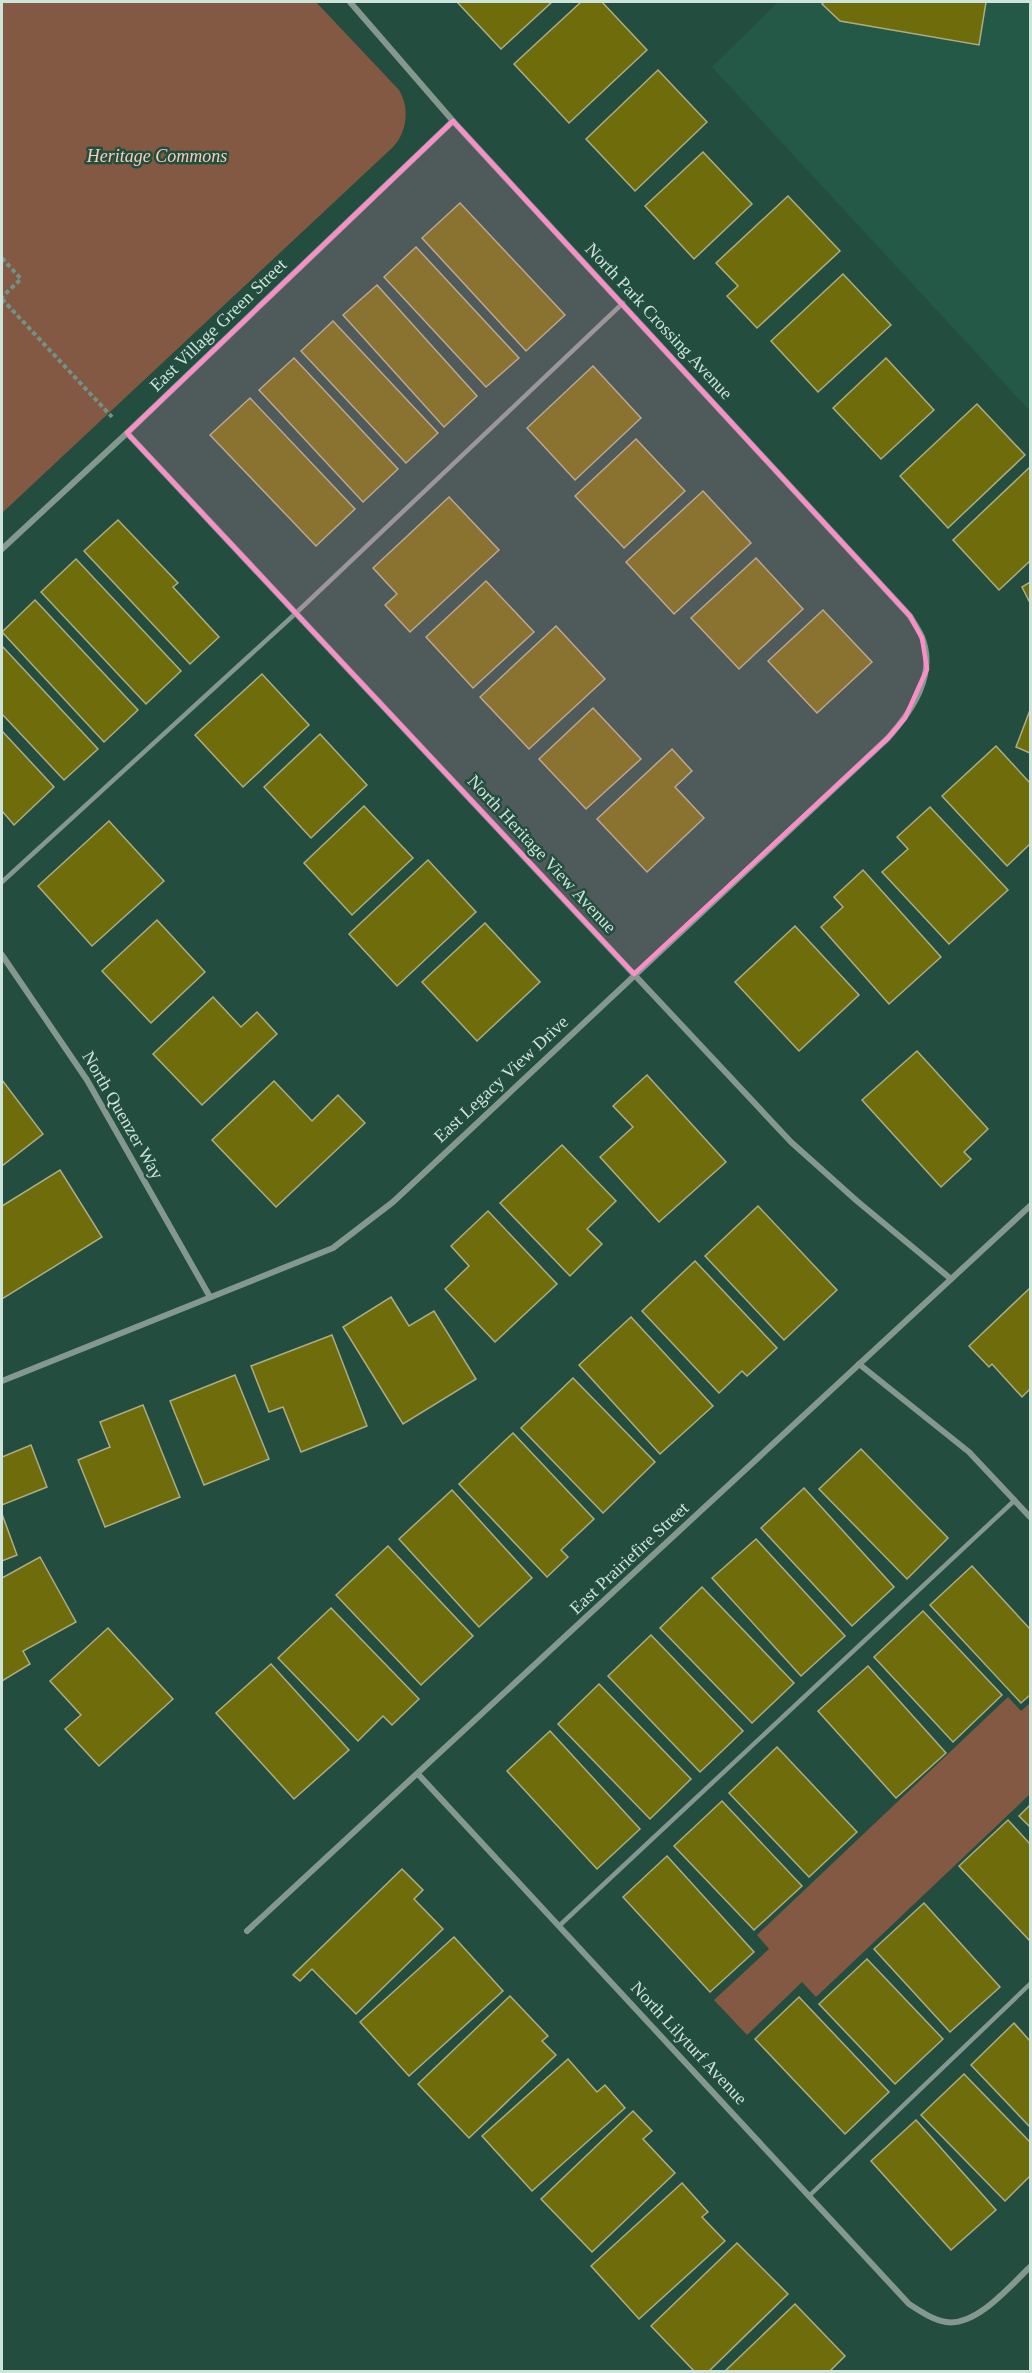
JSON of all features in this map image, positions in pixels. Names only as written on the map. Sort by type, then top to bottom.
[{"type":"street","name":"North Park Crossing Avenue","points":[[350,2],[453,121],[910,616],[922,638],[927,669]]},
{"type":"street","name":"East Village Green Street","points":[[2,549],[127,433],[453,121]]},
{"type":"street","name":"North Heritage View Avenue","points":[[127,433],[791,1142],[857,1202],[951,1279]]},
{"type":"street","name":"East Legacy View Drive","points":[[2,1380],[333,1248],[393,1202],[888,738],[905,718],[919,694],[927,669]]},
{"type":"street","name":"North Quenzer Way","points":[[2,955],[87,1080],[210,1297]]},
{"type":"street","name":"East Prairiefire Street","points":[[247,1931],[1030,1206]]},
{"type":"street","points":[[859,1365],[969,1452],[1030,1517]]},
{"type":"street","name":"North Lilyturf Avenue","points":[[418,1774],[909,2304],[925,2315],[946,2322],[961,2322],[974,2316],[996,2300],[1030,2267]]},
{"type":"lane","points":[[2,882],[296,613],[623,303]]},
{"type":"lane","points":[[559,1926],[1015,1500]]},
{"type":"lane","points":[[810,2195],[1030,1984]]},
{"type":"path","points":[[2,258],[21,279],[2,298],[127,433]]},
{"type":"highlighted area","points":[[453,121],[910,616],[922,638],[927,669],[905,718],[888,738],[634,974],[127,433]]},
{"type":"shaded area","points":[[778,2],[1030,2],[1030,411],[712,67]]},
{"type":"green space","name":"Heritage Commons","points":[[2,2],[316,2],[399,90],[406,112],[404,127],[393,147],[2,513]]},
{"type":"green space","points":[[1008,1697],[1021,1711],[1030,1703],[1030,1794],[816,1997],[802,1982],[747,2035],[714,2000],[769,1949],[757,1935]]},
{"type":"building","points":[[457,2],[552,2],[501,49]]},
{"type":"building","points":[[581,2],[602,2],[647,50],[569,123],[514,64]]},
{"type":"building","points":[[824,2],[986,2],[979,45],[840,21],[822,4]]},
{"type":"building","points":[[658,70],[707,122],[635,191],[586,139]]},
{"type":"building","points":[[703,152],[752,204],[694,259],[645,206]]},
{"type":"building","points":[[788,196],[840,251],[757,328],[727,296],[738,286],[716,263]]},
{"type":"building","points":[[460,203],[565,315],[526,351],[422,238]]},
{"type":"building","points":[[416,247],[519,358],[486,387],[384,277]]},
{"type":"building","points":[[843,274],[891,325],[818,392],[771,341]]},
{"type":"building","points":[[377,285],[477,396],[444,427],[343,315]]},
{"type":"building","points":[[333,321],[438,433],[406,463],[301,351]]},
{"type":"building","points":[[294,358],[398,469],[363,502],[259,390]]},
{"type":"building","points":[[886,358],[934,410],[881,459],[833,408]]},
{"type":"building","points":[[593,366],[641,418],[575,480],[527,428]]},
{"type":"building","points":[[250,398],[355,509],[316,546],[210,435]]},
{"type":"building","points":[[977,404],[1025,455],[948,528],[900,476]]},
{"type":"building","points":[[636,439],[685,491],[624,548],[575,496]]},
{"type":"building","points":[[1030,467],[1030,561],[999,590],[953,540]]},
{"type":"building","points":[[703,491],[751,543],[674,614],[626,562]]},
{"type":"building","points":[[449,497],[499,550],[410,632],[385,605],[397,594],[373,568]]},
{"type":"building","points":[[118,520],[178,583],[173,587],[219,637],[190,664],[84,551]]},
{"type":"building","points":[[756,558],[803,609],[739,669],[691,618]]},
{"type":"building","points":[[76,559],[181,671],[146,704],[41,592]]},
{"type":"building","points":[[486,581],[534,632],[473,688],[426,637]]},
{"type":"building","points":[[1030,582],[1030,603],[1022,587]]},
{"type":"building","points":[[35,600],[138,710],[104,742],[2,632]]},
{"type":"building","points":[[823,610],[872,662],[817,713],[768,661]]},
{"type":"building","points":[[556,626],[605,679],[529,749],[480,697]]},
{"type":"building","points":[[2,646],[98,749],[64,780],[2,714]]},
{"type":"building","points":[[262,674],[309,725],[243,787],[195,735]]},
{"type":"building","points":[[593,708],[641,759],[586,809],[539,759]]},
{"type":"building","points":[[1030,710],[1030,753],[1016,747]]},
{"type":"building","points":[[2,731],[54,787],[14,825],[2,811]]},
{"type":"building","points":[[320,734],[367,785],[311,838],[264,787]]},
{"type":"building","points":[[996,746],[1030,783],[1030,844],[1007,866],[942,796]]},
{"type":"building","points":[[672,749],[692,771],[675,787],[704,818],[647,872],[597,819]]},
{"type":"building","points":[[364,806],[413,858],[352,915],[304,863]]},
{"type":"building","points":[[930,807],[1008,890],[949,944],[882,872],[908,849],[897,837]]},
{"type":"building","points":[[109,821],[164,881],[92,946],[38,886]]},
{"type":"building","points":[[428,860],[476,912],[397,986],[349,934]]},
{"type":"building","points":[[863,870],[941,957],[889,1004],[821,927],[843,907],[834,897]]},
{"type":"building","points":[[157,920],[205,972],[151,1023],[102,971]]},
{"type":"building","points":[[485,923],[540,982],[477,1041],[422,982]]},
{"type":"building","points":[[795,926],[859,995],[799,1051],[735,982]]},
{"type":"building","points":[[213,997],[241,1027],[257,1012],[277,1034],[202,1105],[153,1054]]},
{"type":"building","points":[[917,1051],[988,1129],[964,1152],[971,1159],[941,1187],[862,1100]]},
{"type":"building","points":[[647,1075],[726,1162],[659,1222],[600,1157],[633,1127],[613,1106]]},
{"type":"building","points":[[2,1080],[43,1134],[2,1166]]},
{"type":"building","points":[[274,1081],[312,1121],[338,1095],[365,1123],[276,1207],[212,1140]]},
{"type":"building","points":[[562,1145],[616,1201],[587,1229],[602,1244],[570,1276],[500,1203]]},
{"type":"building","points":[[60,1170],[102,1237],[2,1299],[2,1206]]},
{"type":"building","points":[[758,1206],[837,1290],[784,1340],[705,1256]]},
{"type":"building","points":[[488,1211],[557,1284],[495,1342],[445,1289],[469,1266],[451,1246]]},
{"type":"building","points":[[695,1261],[777,1348],[747,1376],[742,1371],[719,1393],[642,1311]]},
{"type":"building","points":[[1030,1288],[1030,1389],[1022,1397],[992,1364],[989,1367],[969,1346]]},
{"type":"building","points":[[391,1297],[409,1326],[434,1311],[476,1379],[403,1424],[343,1327]]},
{"type":"building","points":[[631,1317],[713,1406],[660,1454],[579,1365]]},
{"type":"building","points":[[332,1335],[367,1426],[301,1452],[283,1407],[269,1412],[251,1366]]},
{"type":"building","points":[[235,1375],[269,1459],[204,1485],[170,1401]]},
{"type":"building","points":[[573,1378],[655,1462],[603,1513],[521,1428]]},
{"type":"building","points":[[143,1405],[180,1497],[105,1527],[78,1460],[110,1447],[100,1422]]},
{"type":"building","points":[[513,1433],[594,1519],[561,1550],[568,1557],[547,1577],[459,1484]]},
{"type":"building","points":[[31,1445],[47,1487],[2,1505],[2,1457]]},
{"type":"building","points":[[861,1449],[948,1538],[907,1579],[819,1489]]},
{"type":"building","points":[[804,1488],[894,1587],[852,1626],[761,1528]]},
{"type":"building","points":[[452,1490],[532,1578],[479,1627],[399,1539]]},
{"type":"building","points":[[2,1514],[17,1555],[2,1561]]},
{"type":"building","points":[[756,1539],[845,1636],[801,1676],[712,1578]]},
{"type":"building","points":[[388,1546],[473,1636],[421,1685],[336,1595]]},
{"type":"building","points":[[40,1557],[76,1622],[23,1651],[30,1664],[2,1681],[2,1578]]},
{"type":"building","points":[[972,1566],[1030,1629],[1030,1695],[1021,1703],[930,1605]]},
{"type":"building","points":[[702,1587],[794,1683],[752,1723],[660,1628]]},
{"type":"building","points":[[331,1608],[419,1699],[392,1725],[383,1716],[358,1741],[278,1658]]},
{"type":"building","points":[[923,1611],[1002,1695],[953,1742],[874,1657]]},
{"type":"building","points":[[108,1628],[173,1699],[99,1766],[65,1729],[81,1715],[50,1681]]},
{"type":"building","points":[[651,1635],[743,1731],[700,1772],[608,1676]]},
{"type":"building","points":[[271,1664],[349,1750],[294,1799],[216,1713]]},
{"type":"building","points":[[868,1666],[946,1753],[896,1798],[818,1711]]},
{"type":"building","points":[[599,1684],[691,1779],[650,1819],[558,1724]]},
{"type":"building","points":[[550,1731],[640,1829],[597,1869],[507,1771]]},
{"type":"building","points":[[777,1747],[857,1832],[809,1877],[729,1793]]},
{"type":"building","points":[[722,1801],[802,1886],[754,1930],[674,1846]]},
{"type":"building","points":[[1030,1805],[1030,1827],[1019,1816]]},
{"type":"building","points":[[1008,1820],[1030,1844],[1030,1941],[959,1866]]},
{"type":"building","points":[[667,1856],[754,1952],[710,1992],[623,1897]]},
{"type":"building","points":[[402,1869],[423,1890],[414,1899],[443,1929],[356,2014],[312,1969],[300,1981],[293,1975]]},
{"type":"building","points":[[924,1903],[1000,1987],[950,2032],[874,1949]]},
{"type":"building","points":[[454,1937],[503,1991],[409,2076],[360,2022]]},
{"type":"building","points":[[867,1959],[943,2039],[895,2084],[819,2004]]},
{"type":"building","points":[[510,1996],[548,2036],[542,2041],[556,2055],[469,2138],[418,2084]]},
{"type":"building","points":[[799,1997],[889,2092],[845,2134],[755,2039]]},
{"type":"building","points":[[1014,2023],[1030,2041],[1030,2127],[971,2065]]},
{"type":"building","points":[[568,2059],[597,2092],[605,2085],[625,2108],[532,2191],[482,2136]]},
{"type":"building","points":[[964,2074],[1030,2142],[1030,2176],[1005,2201],[921,2115]]},
{"type":"building","points":[[633,2111],[652,2131],[643,2139],[675,2173],[592,2252],[541,2199]]},
{"type":"building","points":[[916,2120],[996,2210],[951,2250],[871,2161]]},
{"type":"building","points":[[682,2183],[708,2212],[702,2217],[725,2241],[639,2319],[591,2266]]},
{"type":"building","points":[[737,2243],[788,2294],[708,2372],[695,2372],[651,2326]]},
{"type":"building","points":[[795,2304],[845,2356],[829,2372],[724,2372]]}]
